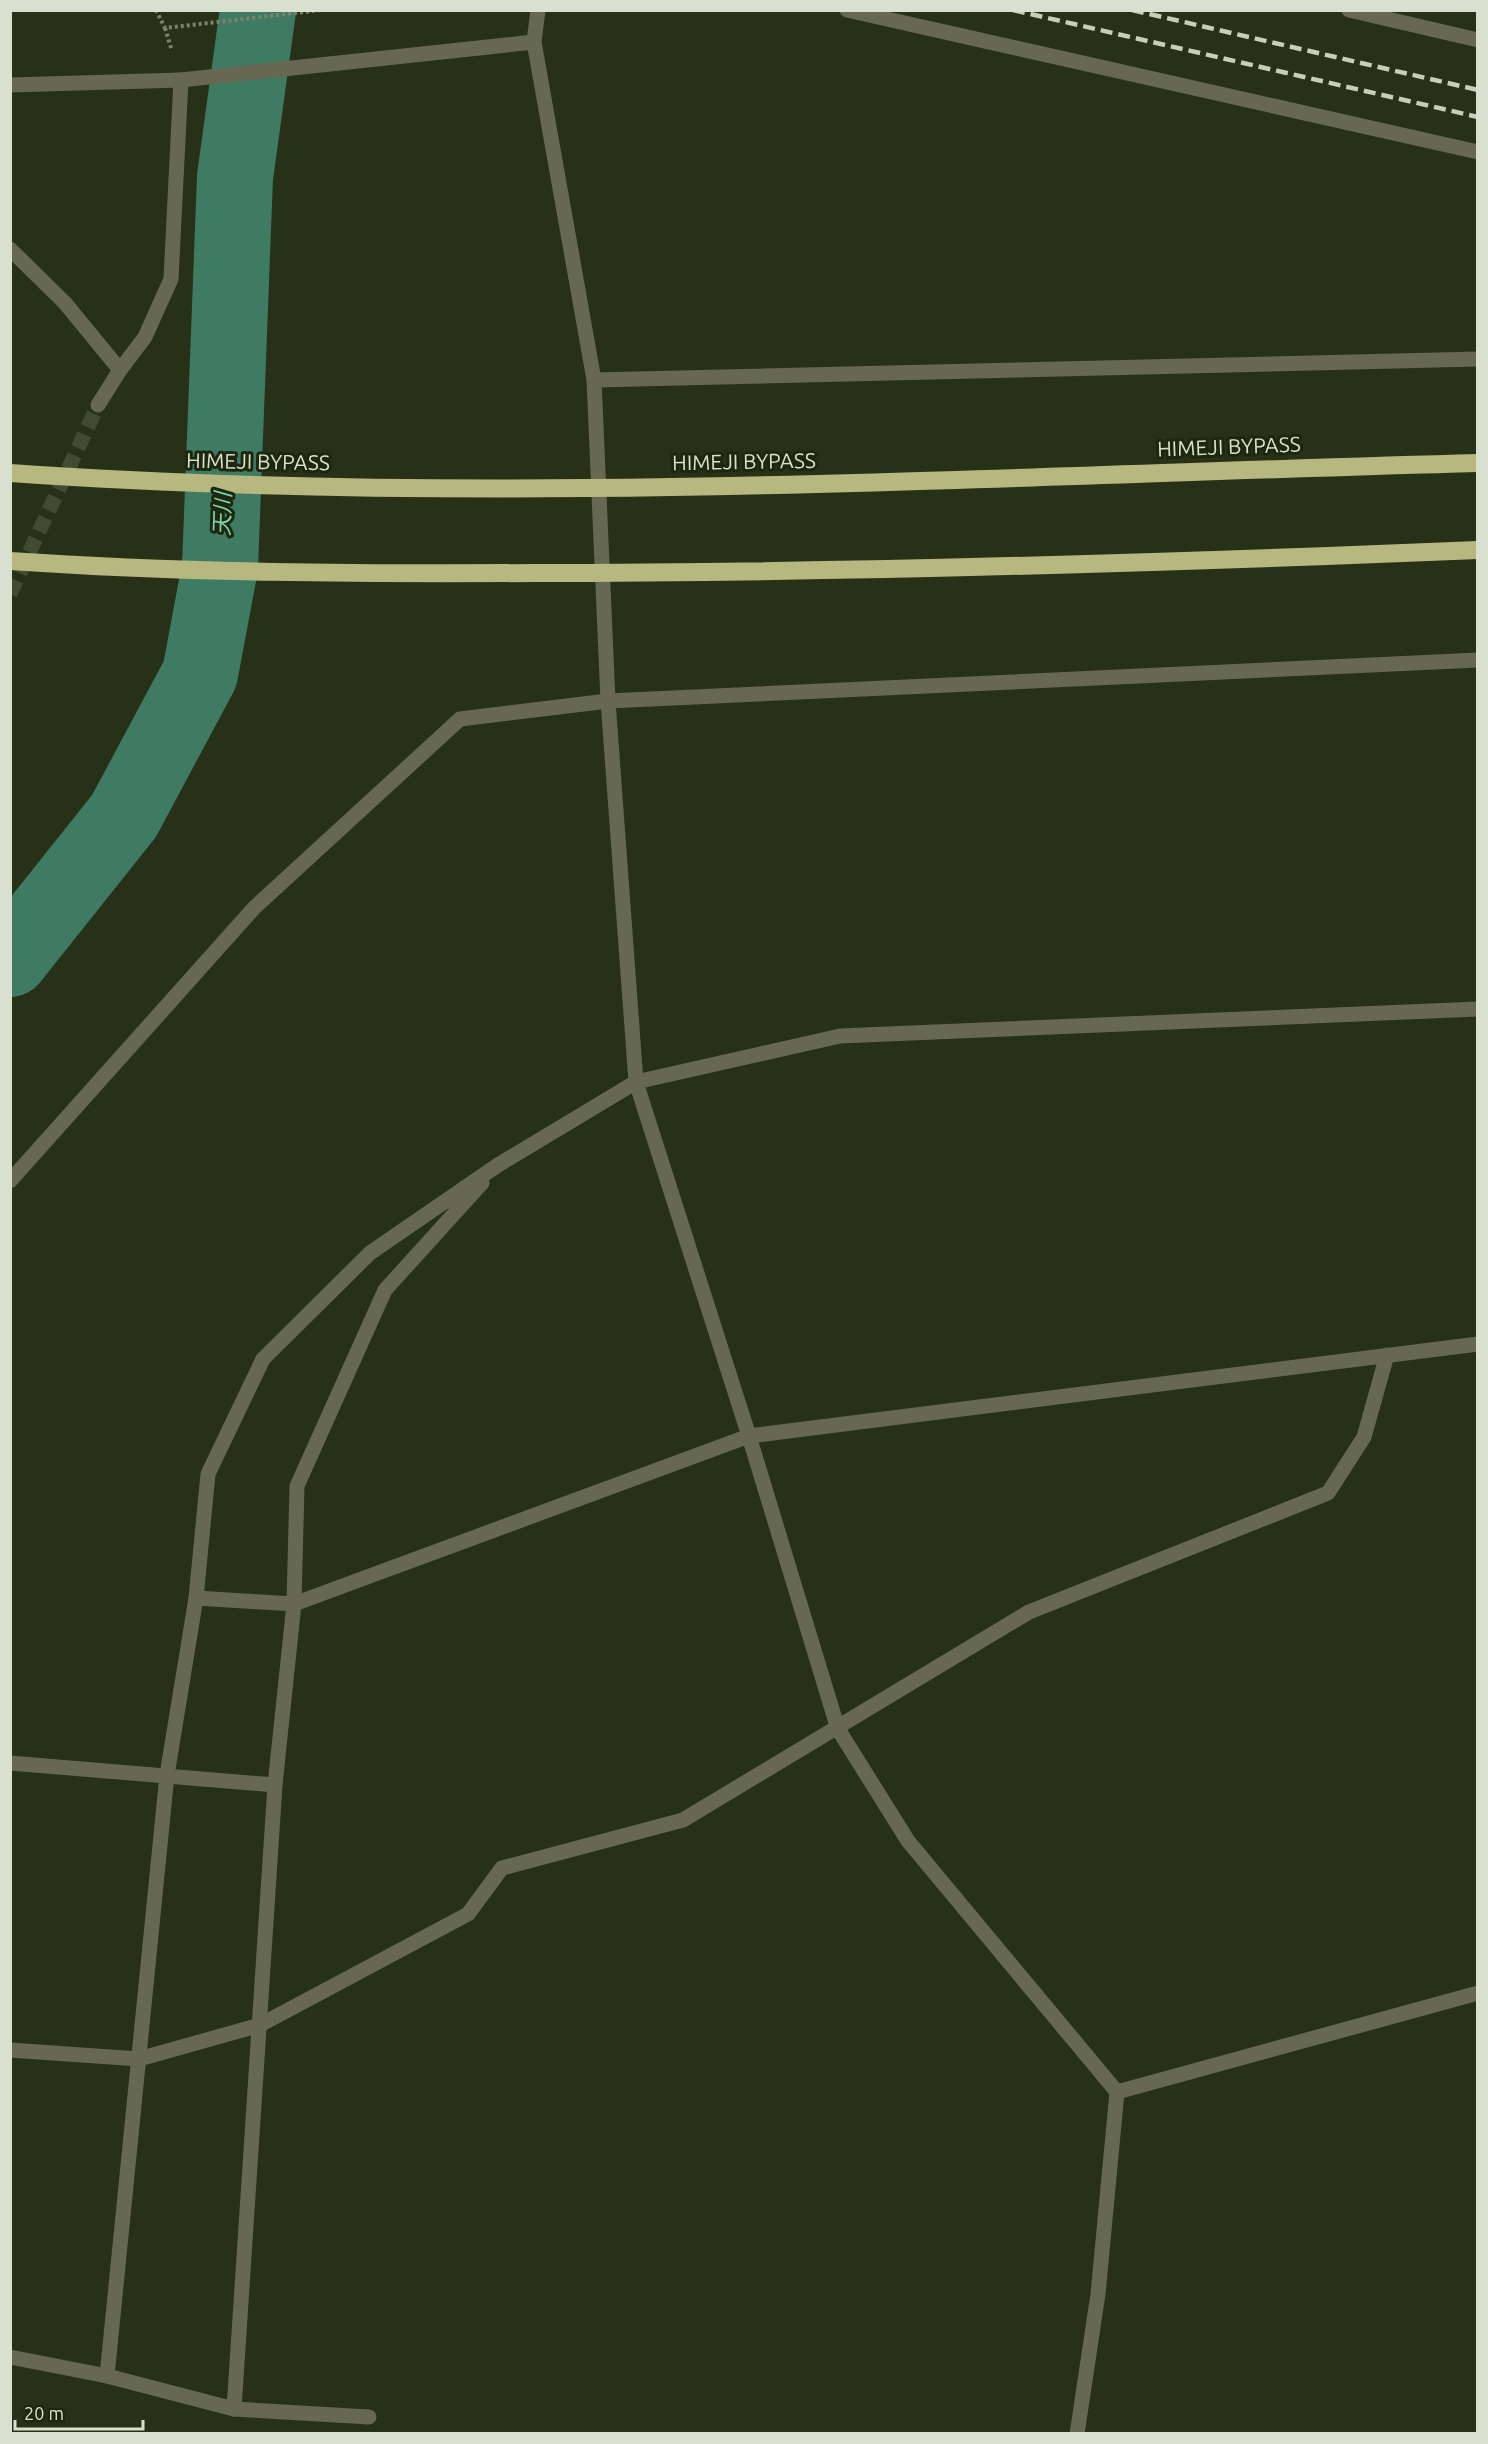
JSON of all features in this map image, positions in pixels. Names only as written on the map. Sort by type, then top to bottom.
[{"type":"highway","name":"HIMEJI BYPASS","points":[[10,473],[137,482],[408,487],[743,486],[1478,462]]},
{"type":"highway","points":[[10,561],[100,567],[400,573],[755,573],[1156,563],[1478,550]]},
{"type":"street","points":[[538,10],[534,42],[594,380],[608,701],[636,1082],[838,1729],[908,1841],[1117,2092],[1098,2294],[1077,2433]]},
{"type":"street","points":[[847,10],[1478,153]]},
{"type":"street","points":[[1349,10],[1478,40]]},
{"type":"street","points":[[10,85],[202,79],[534,42]]},
{"type":"street","points":[[98,405],[120,370],[145,337],[171,279],[181,80]]},
{"type":"street","points":[[10,249],[65,303],[120,370]]},
{"type":"street","points":[[594,380],[1478,359]]},
{"type":"street","points":[[10,1181],[254,908],[460,719],[608,701],[1478,660]]},
{"type":"street","points":[[107,2376],[167,1775],[196,1598],[208,1474],[263,1359],[370,1253],[498,1165],[636,1082],[840,1036],[1478,1009]]},
{"type":"street","points":[[234,2409],[275,1785],[294,1604],[297,1486],[385,1290],[498,1165]]},
{"type":"street","points":[[196,1598],[294,1604],[748,1436],[1478,1344]]},
{"type":"street","points":[[10,2050],[139,2059],[260,2025],[468,1914],[502,1868],[683,1820],[838,1729],[1029,1612],[1328,1493],[1364,1437],[1387,1355]]},
{"type":"street","points":[[10,1763],[275,1785]]},
{"type":"street","points":[[1117,2092],[1478,1993]]},
{"type":"street","points":[[10,2357],[107,2376],[234,2409],[369,2416]]},
{"type":"path","points":[[156,10],[165,28],[321,10]]},
{"type":"waterway","name":"天川","points":[[10,959],[124,816],[200,674],[220,567],[235,177],[258,10]]},
{"type":"tunnel","points":[[10,594],[98,405]]},
{"type":"railway","points":[[1013,10],[1478,117]]},
{"type":"railway","points":[[1132,10],[1478,90]]}]
